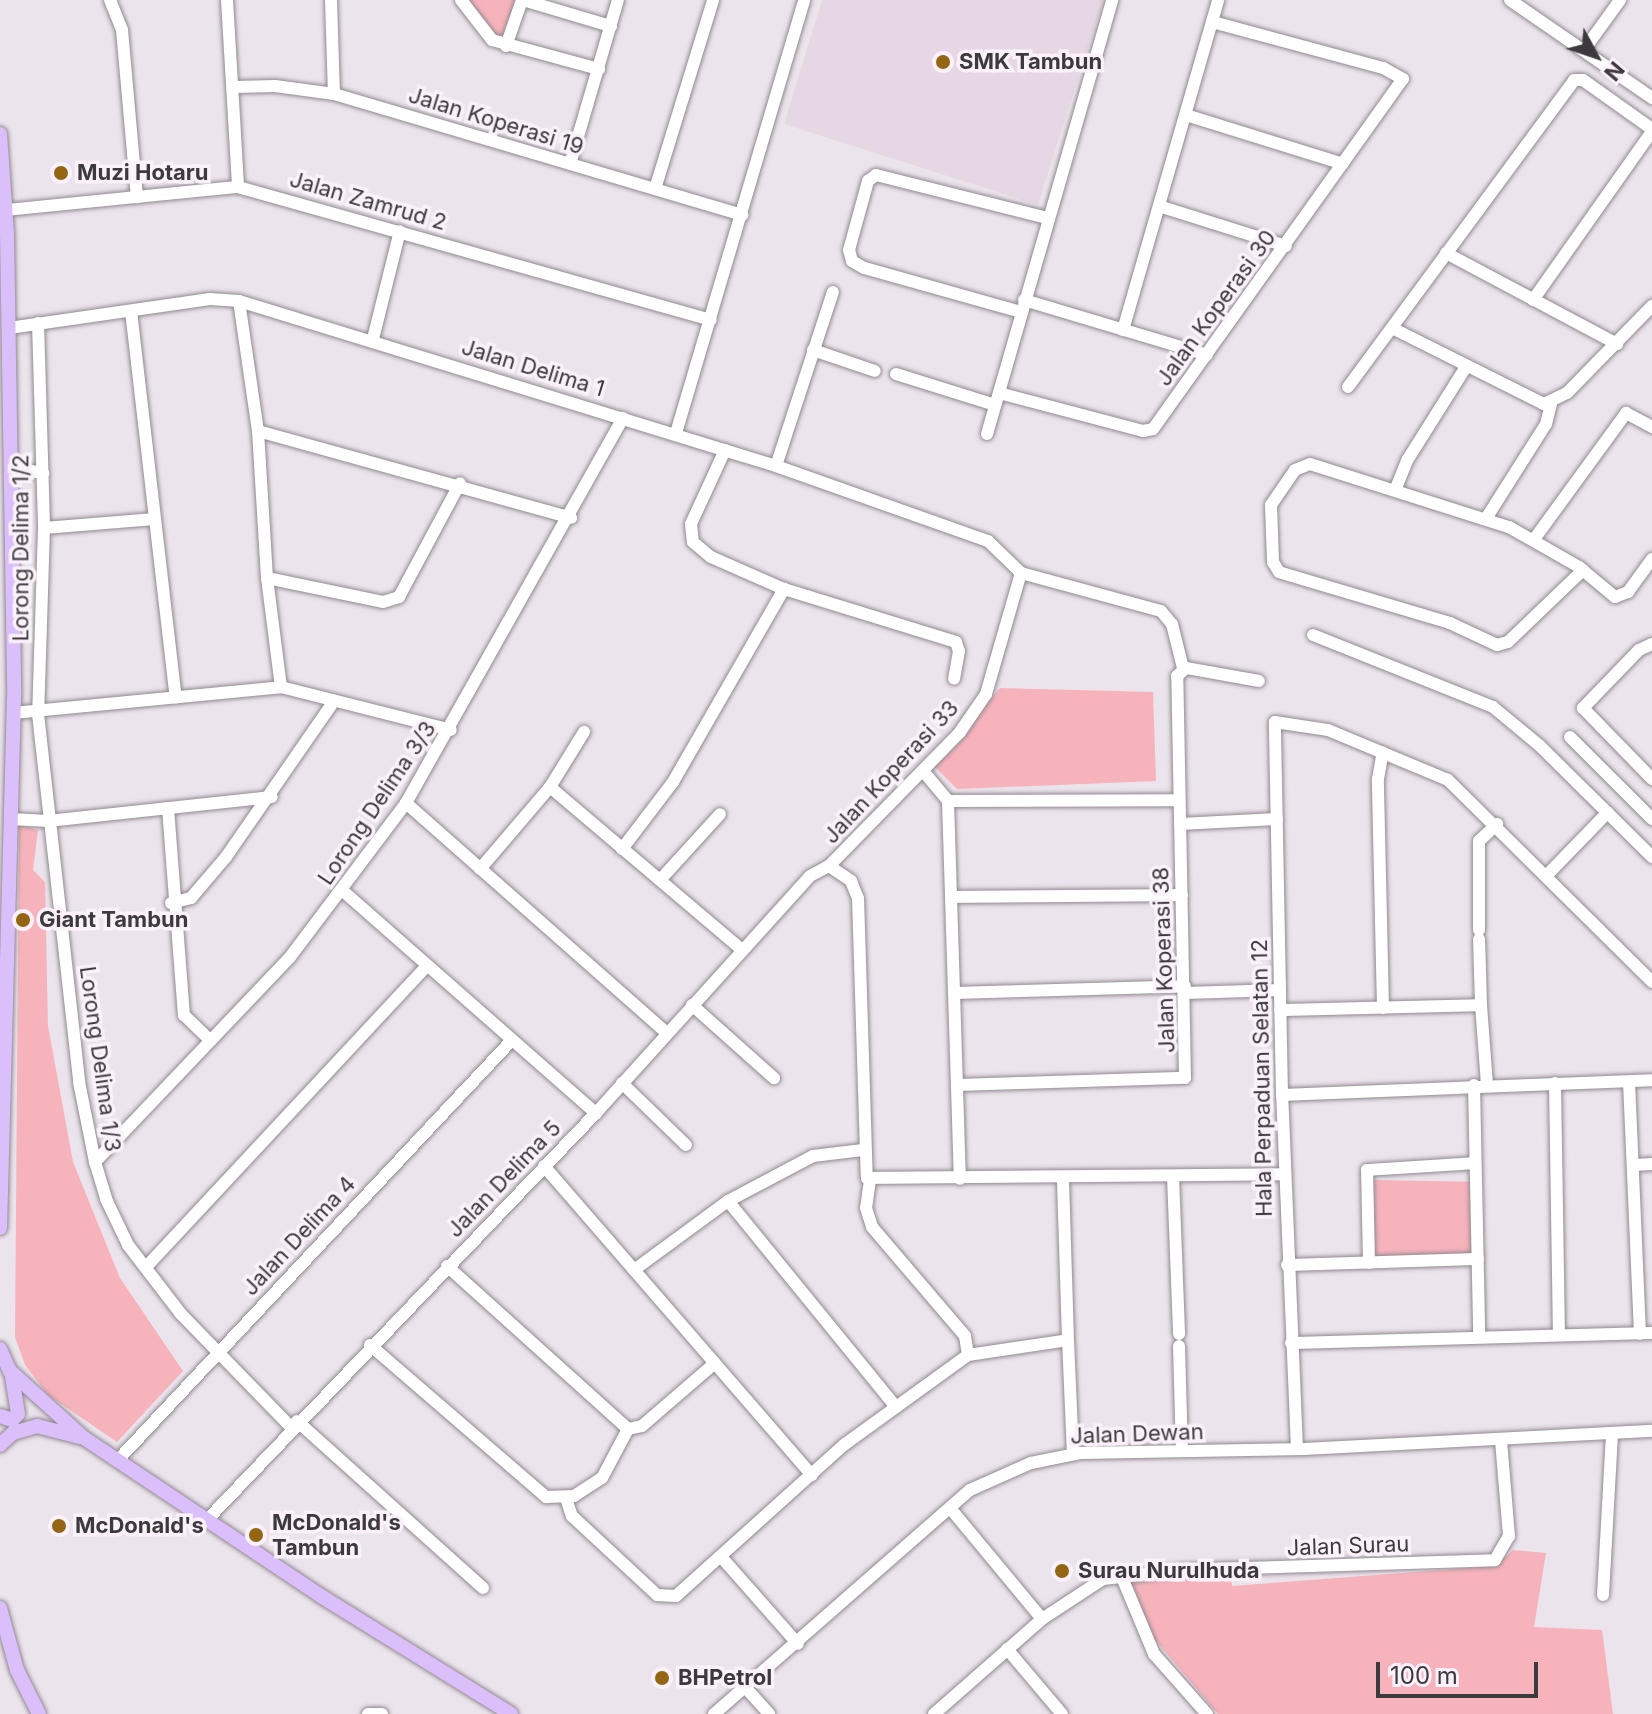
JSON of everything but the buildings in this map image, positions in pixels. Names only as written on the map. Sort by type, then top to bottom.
[{"type":"main road","points":[[0,134],[6,210],[9,328],[13,713],[0,1228]]},
{"type":"main road","points":[[0,1349],[21,1403],[18,1414],[12,1420],[0,1416]]},
{"type":"main road","points":[[10,1371],[84,1438],[120,1463],[511,1714]]},
{"type":"main road","points":[[0,1445],[13,1433],[37,1426],[84,1438]]},
{"type":"main road","points":[[0,1608],[17,1670],[39,1714]]},
{"type":"street","points":[[110,0],[122,30],[137,197]]},
{"type":"street","points":[[227,0],[235,87],[238,187]]},
{"type":"street","points":[[331,0],[334,94]]},
{"type":"street","points":[[461,0],[480,28],[506,46],[599,69]]},
{"type":"street","points":[[506,46],[522,0],[611,26]]},
{"type":"street","points":[[570,164],[618,0]]},
{"type":"street","points":[[655,189],[713,0]]},
{"type":"street","points":[[676,433],[804,0]]},
{"type":"street","points":[[987,434],[1112,0]]},
{"type":"street","points":[[1123,330],[1218,0]]},
{"type":"street","points":[[1510,0],[1652,98]]},
{"type":"street","points":[[1584,50],[1620,0]]},
{"type":"street","name":"Jalan Koperasi 30","points":[[997,399],[1153,429],[1403,79],[1383,68],[1212,22]]},
{"type":"street","points":[[1348,387],[1572,82],[1580,79],[1652,130],[1533,300]]},
{"type":"street","name":"Jalan Koperasi 19","points":[[235,87],[275,86],[334,94],[742,215]]},
{"type":"street","points":[[1186,115],[1343,164]]},
{"type":"street","points":[[1047,218],[876,175],[868,181],[852,236],[852,261],[864,268],[1123,330],[1207,355]]},
{"type":"street","name":"Jalan Zamrud 2","points":[[6,210],[238,187],[711,320]]},
{"type":"street","points":[[1159,206],[1286,246]]},
{"type":"street","points":[[373,339],[400,231]]},
{"type":"street","points":[[1446,253],[1617,344]]},
{"type":"street","points":[[776,466],[833,292]]},
{"type":"street","name":"Jalan Delima 1","points":[[9,328],[210,299],[239,301],[373,339],[776,466],[988,541],[1021,573]]},
{"type":"street","points":[[239,301],[258,431],[267,578],[281,687]]},
{"type":"street","points":[[1487,517],[1546,424],[1551,404],[1617,344],[1651,308]]},
{"type":"street","points":[[131,311],[176,697]]},
{"type":"street","name":"Lorong Delima 1/2","points":[[38,323],[44,528],[38,714],[48,821]]},
{"type":"street","points":[[1392,328],[1536,403],[1551,404]]},
{"type":"street","points":[[813,350],[875,371]]},
{"type":"street","points":[[1396,488],[1403,466],[1466,367]]},
{"type":"street","points":[[896,374],[997,399]]},
{"type":"street","points":[[1535,538],[1623,415],[1632,412],[1652,427]]},
{"type":"street","name":"Lorong Delima 3/3","points":[[95,1162],[211,1041],[343,891],[406,803],[571,518],[623,418]]},
{"type":"street","points":[[258,431],[460,483],[571,518]]},
{"type":"street","points":[[725,450],[690,537],[711,557],[784,589],[956,642],[954,679]]},
{"type":"street","points":[[1583,570],[1508,642],[1497,645],[1450,623],[1279,572],[1273,562],[1271,505],[1295,470],[1310,464],[1487,517],[1535,538],[1583,570],[1620,597],[1652,559]]},
{"type":"street","points":[[11,467],[43,473]]},
{"type":"street","points":[[267,578],[383,602],[399,597],[460,483]]},
{"type":"street","points":[[44,528],[155,519]]},
{"type":"street","points":[[1021,573],[1161,611],[1172,624],[1183,668],[1259,681]]},
{"type":"street","name":"Jalan Koperasi 33","points":[[968,1355],[965,1336],[872,1227],[866,1208],[870,1180],[863,1150],[858,898],[851,881],[829,866],[923,771],[981,704],[1021,573]]},
{"type":"street","points":[[622,849],[673,782],[784,589]]},
{"type":"street","points":[[1313,635],[1483,700],[1540,746],[1652,857]]},
{"type":"street","points":[[1652,644],[1639,650],[1583,708],[1652,779]]},
{"type":"street","name":"Jalan Koperasi 38","points":[[957,1085],[1182,1080],[1187,1072],[1177,681],[1183,668]]},
{"type":"street","points":[[13,713],[38,714],[281,687],[451,730]]},
{"type":"street","points":[[171,903],[191,898],[272,797],[334,701]]},
{"type":"street","name":"Hala Perpaduan Selatan 12","points":[[1297,1449],[1284,1174],[1275,722],[1291,722],[1383,752]]},
{"type":"street","points":[[480,869],[550,787],[584,732]]},
{"type":"street","points":[[1570,737],[1652,819]]},
{"type":"street","points":[[1383,1008],[1378,779],[1383,752],[1448,780],[1548,874],[1652,982]]},
{"type":"street","points":[[923,771],[948,801],[960,1179]]},
{"type":"street","points":[[550,787],[742,950]]},
{"type":"street","points":[[11,819],[48,821],[272,797]]},
{"type":"street","points":[[948,801],[1179,800]]},
{"type":"street","points":[[406,803],[667,1033]]},
{"type":"street","points":[[168,808],[171,903],[184,1015],[211,1041]]},
{"type":"street","points":[[1548,874],[1608,812]]},
{"type":"street","points":[[660,880],[720,814]]},
{"type":"street","points":[[1180,824],[1277,819]]},
{"type":"street","name":"Lorong Delima 1/3","points":[[48,821],[79,1082],[95,1162],[117,1227],[216,1353],[483,1588]]},
{"type":"street","points":[[1479,1334],[1475,1163],[1481,1005],[1479,841],[1497,824]]},
{"type":"street","name":"Jalan Delima 5","points":[[206,1521],[294,1424],[596,1113],[810,876],[829,866]]},
{"type":"street","points":[[343,891],[596,1113]]},
{"type":"street","points":[[951,897],[1182,895]]},
{"type":"street","points":[[147,1266],[427,966]]},
{"type":"street","points":[[954,993],[1280,990]]},
{"type":"street","points":[[692,1005],[774,1078]]},
{"type":"street","points":[[1280,1010],[1481,1005]]},
{"type":"street","name":"Jalan Delima 4","points":[[120,1463],[216,1353],[512,1040]]},
{"type":"street","points":[[1282,1095],[1652,1080]]},
{"type":"street","points":[[1291,1343],[1479,1334],[1646,1333],[1637,1248],[1629,1082]]},
{"type":"street","points":[[622,1083],[686,1145]]},
{"type":"street","points":[[1555,1083],[1559,1333]]},
{"type":"street","points":[[634,1270],[728,1201],[813,1156],[863,1150]]},
{"type":"street","points":[[1369,1263],[1367,1170],[1475,1163]]},
{"type":"street","points":[[1635,1165],[1652,1164]]},
{"type":"street","points":[[544,1166],[812,1475]]},
{"type":"street","points":[[870,1180],[1284,1174]]},
{"type":"street","points":[[1173,1176],[1182,1451]]},
{"type":"street","points":[[1063,1178],[1073,1454]]},
{"type":"street","points":[[728,1201],[896,1407]]},
{"type":"street","points":[[1637,1248],[1652,1248]]},
{"type":"street","points":[[1287,1265],[1478,1259]]},
{"type":"street","points":[[447,1266],[628,1429]]},
{"type":"street","points":[[566,1498],[572,1516],[638,1578],[670,1599],[723,1559],[812,1475],[896,1407],[968,1355],[1068,1340]]},
{"type":"street","points":[[370,1345],[539,1493],[566,1498],[602,1478],[628,1429],[642,1426],[715,1363]]},
{"type":"street","name":"Jalan Dewan","points":[[714,1714],[798,1644],[950,1508],[999,1475],[1073,1454],[1297,1449],[1652,1431]]},
{"type":"street","points":[[1603,1595],[1612,1434]]},
{"type":"street","name":"Jalan Surau","points":[[934,1714],[1042,1619],[1091,1584],[1121,1575],[1495,1560],[1509,1536],[1501,1440]]},
{"type":"street","points":[[950,1508],[1042,1619]]},
{"type":"street","points":[[723,1559],[798,1644]]},
{"type":"street","points":[[1121,1575],[1154,1654],[1207,1714]]},
{"type":"street","points":[[1007,1649],[1062,1714]]},
{"type":"street","points":[[745,1687],[769,1714]]},
{"type":"street","points":[[368,1714],[382,1714]]},
{"type":"shaded area","points":[[461,0],[521,0],[510,41],[498,42]]},
{"type":"shaded area","name":"SMK Tambun","points":[[822,0],[1103,0],[1038,205],[784,124]]},
{"type":"shaded area","points":[[1000,688],[1153,692],[1156,781],[957,789],[934,766]]},
{"type":"shaded area","points":[[19,825],[38,830],[33,870],[45,882],[48,1026],[73,1162],[120,1278],[183,1371],[117,1442],[48,1395],[25,1365],[15,1337]]},
{"type":"shaded area","points":[[1372,1180],[1476,1182],[1475,1261],[1371,1259]]},
{"type":"shaded area","points":[[1513,1550],[1546,1553],[1534,1627],[1602,1630],[1613,1714],[1218,1714],[1152,1636],[1129,1583],[1230,1571],[1232,1586],[1496,1566]]},
{"type":"place","name":"SMK Tambun","points":[[943,62]]},
{"type":"place","name":"Muzi Hotaru","points":[[61,173]]},
{"type":"place","name":"Giant Tambun","points":[[23,920]]},
{"type":"place","name":"McDonald's","points":[[59,1526]]},
{"type":"place","name":"McDonald's Tambun","points":[[256,1535]]},
{"type":"place","name":"Surau Nurulhuda","points":[[1062,1571]]},
{"type":"place","name":"BHPetrol","points":[[662,1678]]}]
